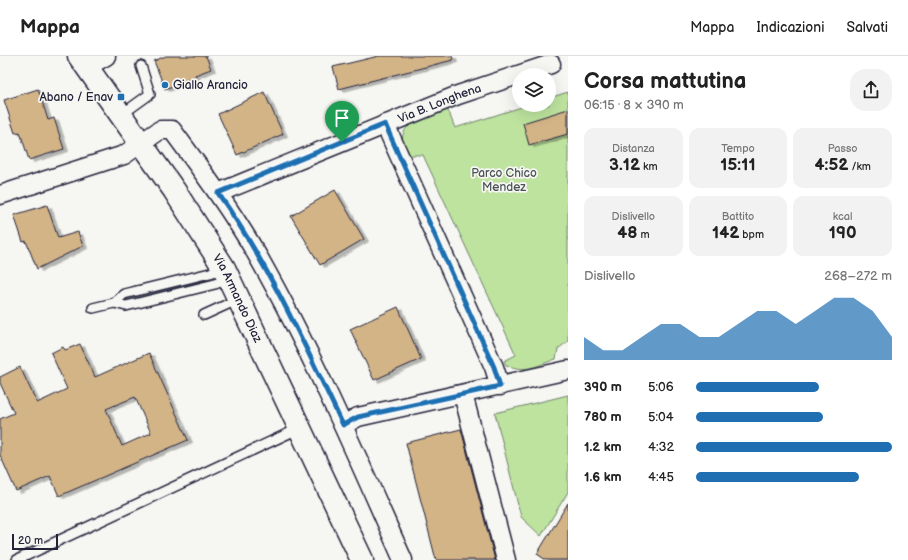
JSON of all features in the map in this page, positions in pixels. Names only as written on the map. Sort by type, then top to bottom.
[{"type":"street","points":[[83,61],[106,56]]},
{"type":"street","name":"Via Armando Diaz","points":[[83,61],[120,116],[174,190],[227,273],[362,560]]},
{"type":"street","name":"Via B. Longhena","points":[[218,193],[458,95],[551,64]]},
{"type":"street","points":[[385,124],[494,367],[500,386]]},
{"type":"street","points":[[0,195],[124,155],[141,145],[160,130],[172,130],[218,193],[263,266],[296,327],[343,425],[403,560]]},
{"type":"street","points":[[343,425],[358,417],[568,370]]},
{"type":"street","points":[[463,394],[506,560]]},
{"type":"lane","points":[[120,116],[150,94],[141,66]]},
{"type":"lane","points":[[93,308],[114,303],[124,294],[210,273],[227,273]]},
{"type":"lane","points":[[204,315],[239,299]]},
{"type":"lane","points":[[17,560],[300,428]]},
{"type":"green space","name":"Parco Chico Mendez","points":[[568,92],[568,341],[558,349],[556,359],[531,368],[513,367],[506,365],[504,361],[516,355],[423,155],[410,155],[404,145],[403,136],[406,129],[412,124],[420,119],[447,108],[455,128],[512,110],[512,112],[556,112],[556,96]]},
{"type":"green space","points":[[568,395],[568,492],[541,536],[521,517],[495,413]]},
{"type":"building","points":[[166,56],[206,56],[211,69],[195,75],[196,77],[165,89],[154,61]]},
{"type":"building","points":[[379,56],[452,56],[453,60],[339,89],[333,67]]},
{"type":"building","points":[[38,89],[48,120],[54,118],[64,149],[29,160],[20,132],[15,133],[4,100]]},
{"type":"building","points":[[264,92],[283,134],[237,155],[218,114]]},
{"type":"building","points":[[568,109],[568,134],[529,145],[523,123]]},
{"type":"building","points":[[335,190],[364,239],[320,265],[291,216]]},
{"type":"building","points":[[47,205],[58,238],[78,232],[83,246],[37,269],[26,241],[23,242],[14,215]]},
{"type":"building","points":[[398,307],[421,359],[374,380],[350,329]]},
{"type":"building","points":[[80,344],[95,377],[149,353],[188,440],[59,496],[50,476],[16,491],[0,455],[0,419],[14,413],[0,383],[0,377],[20,367],[37,403],[67,389],[51,353],[63,347],[65,350]],"holes":[[[135,397],[151,433],[122,446],[106,409]]]},
{"type":"building","points":[[461,429],[495,560],[436,560],[406,443]]},
{"type":"building","points":[[568,503],[568,560],[546,560],[537,554]]},
{"type":"place","name":"Giallo Arancio","points":[[165,85]]},
{"type":"place","name":"Abano / Enav","points":[[121,97]]},
{"type":"route","points":[[385,124],[494,367],[500,386],[358,417],[343,425],[296,327],[260,259],[218,193],[342,142],[385,124]]}]
